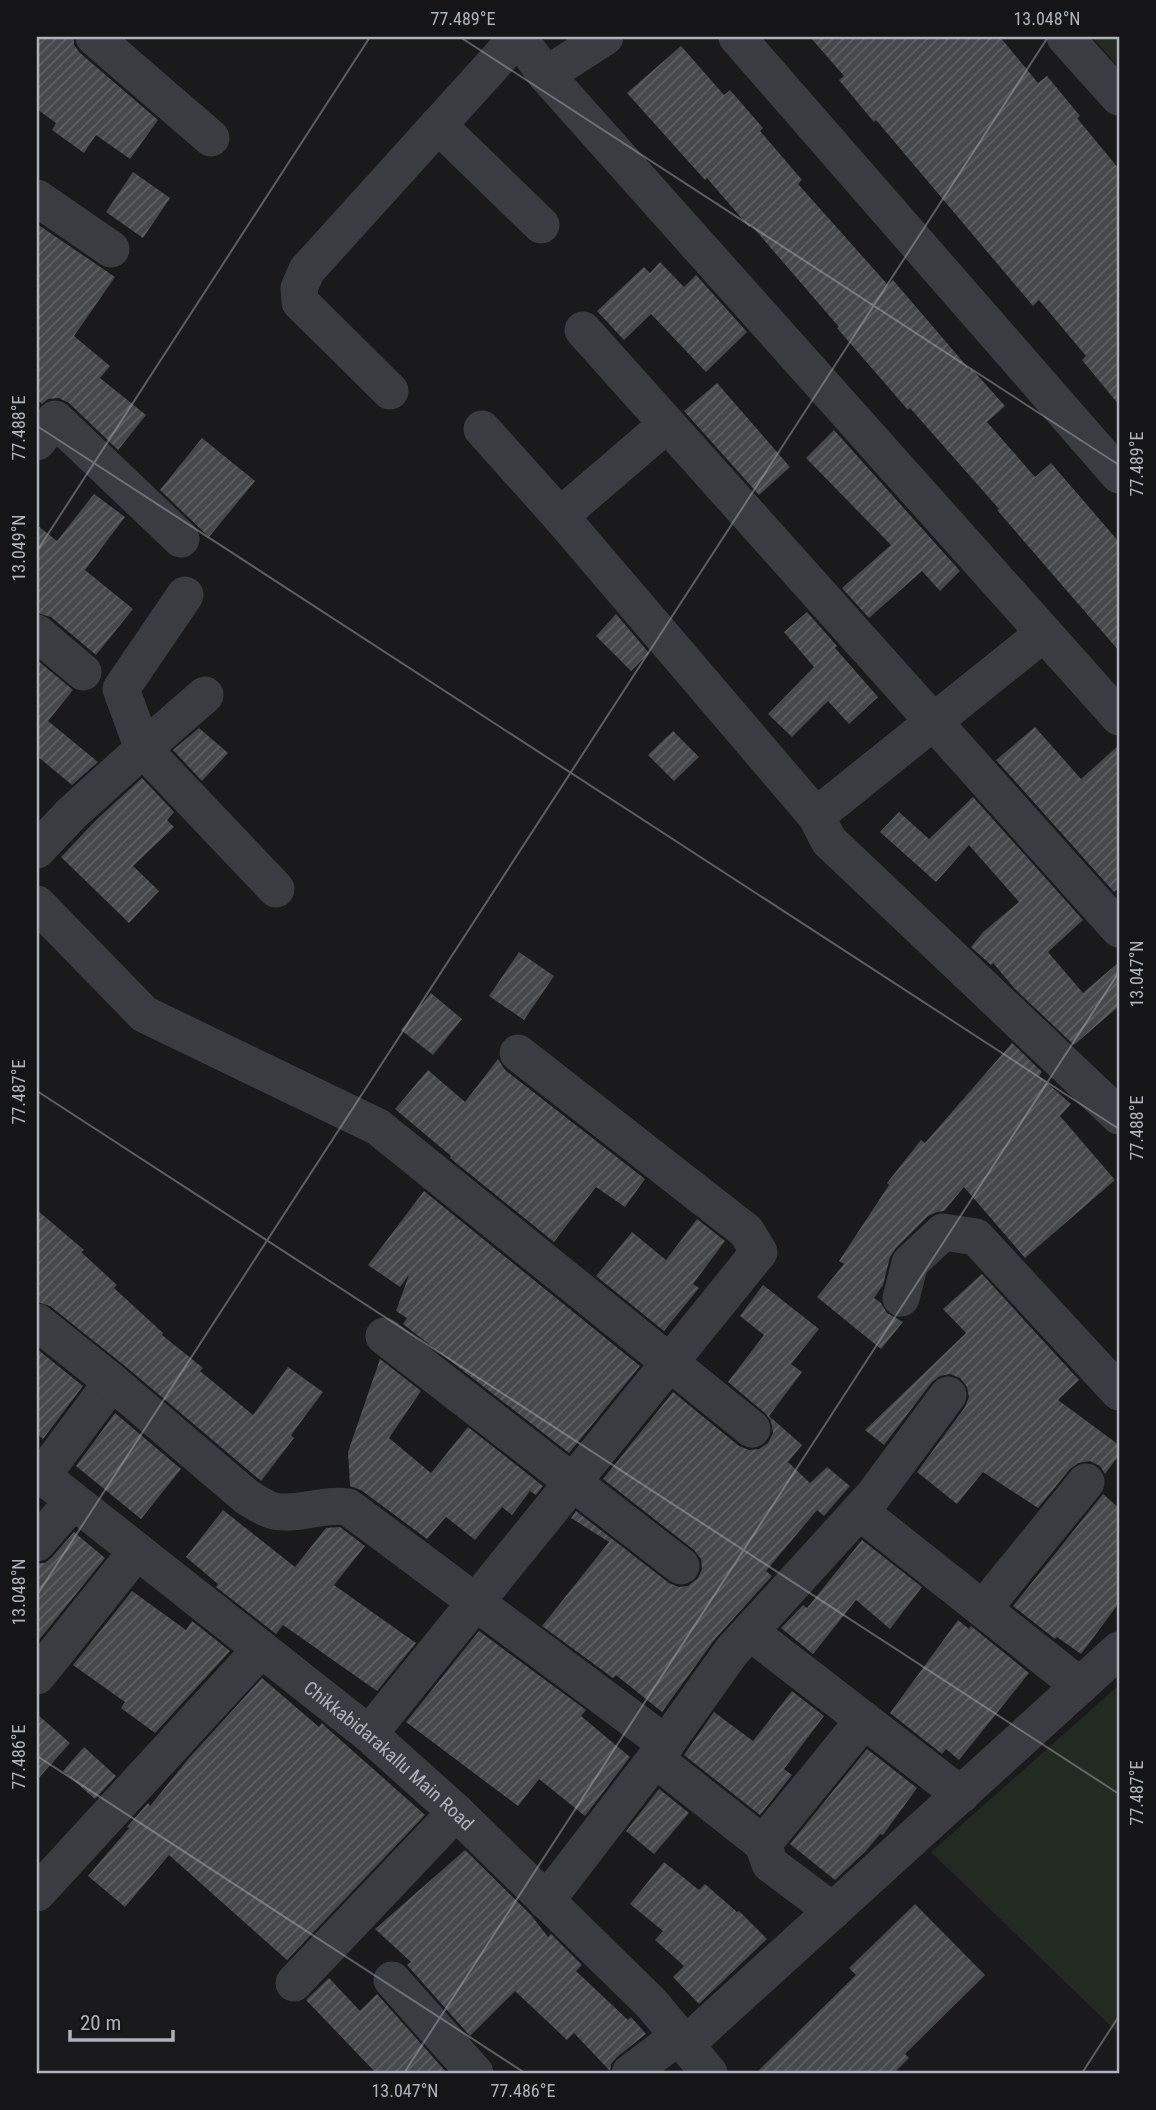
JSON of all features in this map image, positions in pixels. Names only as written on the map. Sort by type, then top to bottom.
[{"type":"street","points":[[94,37],[211,138]]},
{"type":"street","points":[[390,391],[300,302],[299,288],[307,270],[518,37],[546,75],[1119,718]]},
{"type":"street","points":[[546,75],[605,37]]},
{"type":"street","points":[[737,37],[1119,475]]},
{"type":"street","points":[[1065,37],[1119,97]]},
{"type":"street","points":[[438,125],[541,225]]},
{"type":"street","points":[[37,198],[111,248]]},
{"type":"street","points":[[583,330],[1119,929]]},
{"type":"street","points":[[37,442],[55,419],[181,539]]},
{"type":"street","points":[[560,516],[666,425]]},
{"type":"street","points":[[482,429],[560,516],[816,816],[828,841],[1119,1116]]},
{"type":"street","points":[[185,595],[121,689],[143,748],[276,889]]},
{"type":"street","points":[[37,633],[83,672]]},
{"type":"street","points":[[816,816],[1044,633]]},
{"type":"street","points":[[37,850],[72,813],[205,695]]},
{"type":"street","points":[[37,904],[144,1014],[378,1127],[752,1429]]},
{"type":"street","points":[[369,1734],[760,1252],[746,1231],[518,1053]]},
{"type":"street","points":[[901,1298],[910,1263],[943,1232],[975,1237],[1119,1392]]},
{"type":"street","points":[[37,1322],[112,1382],[248,1499],[273,1511],[336,1505],[348,1507],[474,1602],[661,1751],[763,1844],[770,1864],[833,1911]]},
{"type":"street","points":[[384,1336],[681,1566]]},
{"type":"street","points":[[39,1474],[112,1382]]},
{"type":"street","points":[[546,1901],[661,1751],[732,1651],[873,1496],[948,1395]]},
{"type":"street","name":"Chikkabidarakallu Main Road","points":[[39,1474],[369,1734],[456,1812],[652,2004],[709,2073]]},
{"type":"street","points":[[983,1609],[1086,1482]]},
{"type":"street","points":[[37,1543],[73,1500]]},
{"type":"street","points":[[859,1511],[1080,1686]]},
{"type":"street","points":[[37,1676],[137,1551]]},
{"type":"street","points":[[750,1632],[961,1795]]},
{"type":"street","points":[[37,1893],[261,1649]]},
{"type":"street","points":[[630,2073],[682,2041],[833,1911],[1119,1650]]},
{"type":"street","points":[[763,1844],[864,1720]]},
{"type":"street","points":[[293,1983],[456,1812]]},
{"type":"street","points":[[392,1980],[475,2073]]},
{"type":"shaded area","points":[[1092,37],[1119,37],[1119,67]]},
{"type":"shaded area","points":[[1119,1685],[1119,2034],[931,1852]]},
{"type":"building","points":[[37,37],[74,37],[74,45],[80,53],[158,120],[130,159],[96,135],[84,153],[52,130],[56,123],[37,109]]},
{"type":"building","points":[[810,37],[1000,37],[1038,83],[1047,76],[1119,169],[1119,405],[1082,360],[1086,356],[1039,300],[1033,306],[839,80],[844,76]]},
{"type":"building","points":[[681,46],[724,95],[730,90],[763,128],[760,131],[802,180],[798,184],[888,285],[893,280],[970,370],[971,368],[1005,406],[987,422],[1035,477],[1051,463],[1119,542],[1119,651],[997,510],[999,509],[837,328],[839,327],[751,225],[749,227],[627,93]]},
{"type":"building","points":[[133,172],[170,198],[143,238],[106,212]]},
{"type":"building","points":[[37,224],[115,277],[74,336],[110,366],[100,378],[146,415],[118,450],[69,403],[59,398],[48,399],[42,404],[37,400]]},
{"type":"building","points":[[660,262],[684,287],[696,275],[747,332],[706,372],[651,314],[624,340],[597,311],[644,267],[650,273]]},
{"type":"building","points":[[717,383],[790,467],[759,495],[684,411]]},
{"type":"building","points":[[834,430],[960,571],[940,591],[922,571],[869,618],[842,588],[891,545],[806,458]]},
{"type":"building","points":[[202,438],[255,481],[209,537],[160,490]]},
{"type":"building","points":[[94,494],[125,517],[85,570],[133,609],[96,655],[51,617],[37,613],[37,525],[57,541]]},
{"type":"building","points":[[807,612],[878,697],[849,724],[828,701],[792,737],[768,714],[814,667],[784,632]]},
{"type":"building","points":[[616,614],[649,653],[631,671],[596,636]]},
{"type":"building","points":[[37,660],[73,690],[48,721],[98,762],[72,785],[37,756]]},
{"type":"building","points":[[1035,727],[1081,779],[1119,745],[1119,887],[1114,892],[996,760]]},
{"type":"building","points":[[199,728],[228,753],[202,781],[173,750]]},
{"type":"building","points":[[673,731],[699,757],[674,781],[648,755]]},
{"type":"building","points":[[142,778],[174,812],[167,820],[174,827],[133,866],[159,891],[129,923],[61,857]]},
{"type":"building","points":[[973,797],[1083,920],[1048,952],[1083,993],[1119,962],[1119,1006],[1074,1045],[1015,989],[993,963],[991,965],[971,947],[983,932],[1019,902],[969,845],[936,882],[880,832],[899,812],[929,839]]},
{"type":"building","points":[[519,952],[554,976],[524,1020],[489,996]]},
{"type":"building","points":[[431,993],[462,1019],[433,1055],[401,1030]]},
{"type":"building","points":[[1012,1043],[1042,1072],[1039,1076],[1071,1104],[1060,1116],[1115,1180],[1025,1258],[964,1187],[944,1211],[928,1216],[890,1257],[883,1285],[874,1298],[887,1313],[903,1322],[881,1349],[817,1297],[844,1264],[839,1261],[889,1185],[887,1183],[921,1140],[925,1143]]},
{"type":"building","points":[[498,1059],[505,1070],[645,1179],[625,1207],[596,1187],[554,1242],[450,1158],[451,1156],[395,1109],[428,1070],[465,1102]]},
{"type":"building","points":[[424,1191],[640,1366],[569,1453],[403,1324],[407,1318],[396,1311],[409,1275],[400,1287],[368,1265]]},
{"type":"building","points":[[37,1210],[84,1250],[81,1252],[117,1285],[114,1288],[163,1333],[162,1335],[203,1368],[200,1371],[253,1415],[288,1367],[323,1392],[291,1435],[294,1438],[261,1481],[50,1306],[37,1302]]},
{"type":"building","points":[[697,1219],[725,1241],[693,1284],[699,1288],[664,1331],[596,1276],[632,1232],[666,1260]]},
{"type":"building","points":[[982,1274],[1079,1380],[1058,1400],[1119,1445],[1119,1455],[1105,1474],[1100,1466],[1090,1461],[1078,1463],[1038,1508],[983,1472],[957,1504],[917,1472],[965,1407],[969,1397],[967,1387],[960,1378],[950,1374],[940,1376],[932,1382],[884,1445],[865,1430],[966,1333],[943,1309]]},
{"type":"building","points":[[763,1285],[819,1329],[791,1364],[802,1372],[769,1416],[802,1445],[788,1462],[810,1483],[827,1467],[850,1486],[824,1516],[817,1510],[766,1571],[772,1576],[715,1639],[662,1712],[616,1675],[613,1678],[542,1626],[609,1542],[571,1518],[576,1511],[669,1583],[679,1587],[688,1586],[698,1578],[702,1569],[701,1559],[694,1550],[603,1479],[673,1392],[739,1446],[749,1450],[759,1449],[768,1443],[773,1433],[771,1421],[728,1382],[764,1335],[740,1316]]},
{"type":"building","points":[[37,1349],[83,1386],[43,1439],[37,1434]]},
{"type":"building","points":[[380,1359],[421,1391],[389,1438],[431,1473],[468,1427],[543,1486],[536,1495],[530,1491],[512,1515],[502,1507],[475,1540],[446,1517],[427,1539],[361,1490],[350,1486],[348,1452]]},
{"type":"building","points":[[115,1413],[181,1469],[141,1519],[76,1466]]},
{"type":"building","points":[[1103,1494],[1119,1508],[1119,1603],[1081,1654],[1057,1637],[1055,1639],[1013,1606]]},
{"type":"building","points":[[223,1510],[295,1567],[326,1528],[340,1527],[365,1546],[334,1585],[416,1643],[377,1691],[283,1625],[276,1634],[216,1587],[218,1584],[186,1557]]},
{"type":"building","points":[[74,1532],[105,1558],[39,1640],[37,1563],[45,1563]]},
{"type":"building","points":[[862,1540],[922,1587],[890,1629],[856,1600],[813,1654],[781,1628],[803,1605],[807,1608]]},
{"type":"building","points":[[132,1591],[186,1630],[192,1621],[230,1651],[155,1733],[121,1708],[125,1702],[73,1665]]},
{"type":"building","points":[[958,1620],[969,1629],[971,1626],[1029,1673],[959,1760],[946,1749],[942,1754],[890,1713]]},
{"type":"building","points":[[479,1631],[586,1710],[581,1716],[630,1757],[585,1816],[539,1779],[518,1806],[406,1722]]},
{"type":"building","points":[[262,1678],[319,1727],[322,1723],[425,1815],[287,1960],[169,1855],[125,1907],[88,1876],[148,1803],[150,1806],[189,1758]]},
{"type":"building","points":[[792,1691],[824,1716],[784,1769],[792,1775],[760,1815],[684,1755],[714,1712],[753,1741]]},
{"type":"building","points":[[37,1714],[70,1743],[37,1780]]},
{"type":"building","points":[[84,1747],[116,1776],[95,1799],[63,1771]]},
{"type":"building","points":[[867,1749],[917,1788],[883,1835],[880,1834],[835,1880],[790,1844]]},
{"type":"building","points":[[659,1789],[689,1813],[654,1854],[626,1831]]},
{"type":"building","points":[[465,1850],[531,1915],[548,1937],[551,1934],[582,1965],[576,1971],[628,2020],[631,2017],[646,2034],[617,2057],[611,2064],[610,2071],[574,2033],[567,2040],[515,1991],[470,2036],[407,1965],[411,1962],[375,1929]]},
{"type":"building","points":[[664,1862],[699,1890],[705,1884],[739,1911],[767,1939],[699,2004],[673,1977],[684,1966],[655,1940],[663,1931],[630,1904]]},
{"type":"building","points":[[915,1904],[985,1975],[905,2054],[909,2058],[894,2073],[756,2073],[856,1975],[849,1968]]},
{"type":"building","points":[[329,1978],[360,2011],[377,1994],[447,2073],[376,2073],[306,2000]]}]
